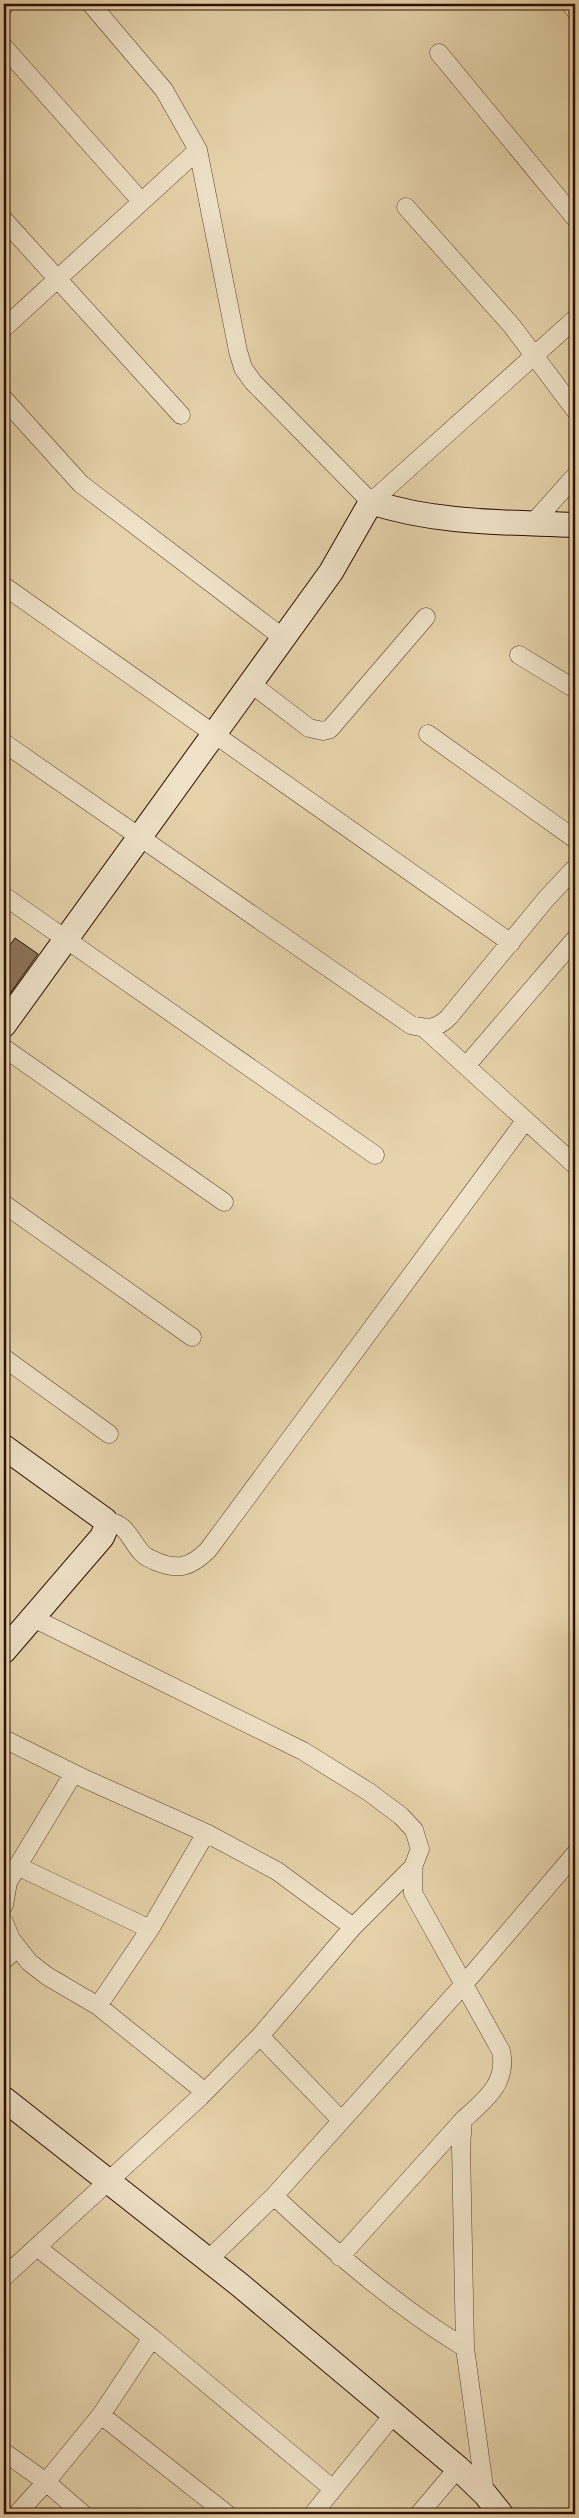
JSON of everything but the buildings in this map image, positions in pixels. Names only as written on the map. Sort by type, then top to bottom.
[{"type":"street","points":[[91,4],[164,90],[198,150],[230,315],[243,368],[253,382],[371,502],[405,513],[489,523],[575,525]]},
{"type":"street","points":[[570,4],[575,10]]},
{"type":"street","points":[[4,47],[141,201]]},
{"type":"street","points":[[439,53],[575,218]]},
{"type":"street","points":[[4,328],[56,278],[198,150]]},
{"type":"street","points":[[406,207],[512,326],[575,410]]},
{"type":"street","points":[[4,220],[181,415]]},
{"type":"street","points":[[4,1025],[282,636],[331,572],[371,502],[575,319]]},
{"type":"street","points":[[4,399],[81,484],[282,636]]},
{"type":"street","points":[[533,523],[575,476]]},
{"type":"street","points":[[4,586],[213,735],[512,943]]},
{"type":"street","points":[[250,683],[310,728],[323,731],[330,729],[426,617]]},
{"type":"street","points":[[519,655],[575,689]]},
{"type":"street","points":[[428,734],[575,840]]},
{"type":"street","points":[[4,743],[411,1025],[424,1028],[433,1029],[442,1024],[512,943],[546,899],[575,868]]},
{"type":"street","points":[[4,896],[375,1155]]},
{"type":"street","points":[[466,1066],[575,939]]},
{"type":"street","points":[[424,1028],[575,1165]]},
{"type":"street","points":[[4,1048],[224,1202]]},
{"type":"street","points":[[4,1447],[105,1520],[127,1531],[143,1555],[168,1567],[195,1562],[208,1550],[525,1121]]},
{"type":"street","points":[[4,1204],[192,1337]]},
{"type":"street","points":[[4,1358],[109,1434]]},
{"type":"street","points":[[4,1651],[102,1537],[106,1528],[105,1520]]},
{"type":"street","points":[[4,2278],[205,2092],[260,2036],[353,1927],[413,1866],[420,1849],[414,1830],[401,1816],[370,1792],[304,1751],[33,1618]]},
{"type":"street","points":[[4,1739],[73,1774],[206,1833],[276,1871],[353,1927]]},
{"type":"street","points":[[4,1905],[8,1882],[73,1774]]},
{"type":"street","points":[[98,2006],[150,1929],[206,1833]]},
{"type":"street","points":[[207,2261],[274,2196],[340,2119],[465,1982],[575,1854]]},
{"type":"street","points":[[17,1866],[150,1929]]},
{"type":"street","points":[[340,2257],[463,2120],[499,2084],[504,2062],[501,2051],[465,1982],[413,1893],[413,1866]]},
{"type":"street","points":[[4,1922],[5,1929],[29,1962],[47,1976],[98,2006],[205,2092]]},
{"type":"street","points":[[4,1960],[17,1948]]},
{"type":"street","points":[[260,2036],[340,2119]]},
{"type":"street","points":[[4,2099],[207,2261],[240,2285],[458,2468],[485,2494],[501,2514]]},
{"type":"street","points":[[463,2120],[465,2348],[485,2494]]},
{"type":"street","points":[[274,2196],[340,2257],[429,2325],[465,2348]]},
{"type":"street","points":[[38,2248],[152,2338],[333,2489]]},
{"type":"street","points":[[17,2514],[101,2415],[152,2338]]},
{"type":"street","points":[[101,2415],[227,2514]]},
{"type":"street","points":[[313,2514],[393,2415]]},
{"type":"street","points":[[4,2452],[46,2482],[83,2514]]},
{"type":"street","points":[[419,2514],[458,2468]]}]
